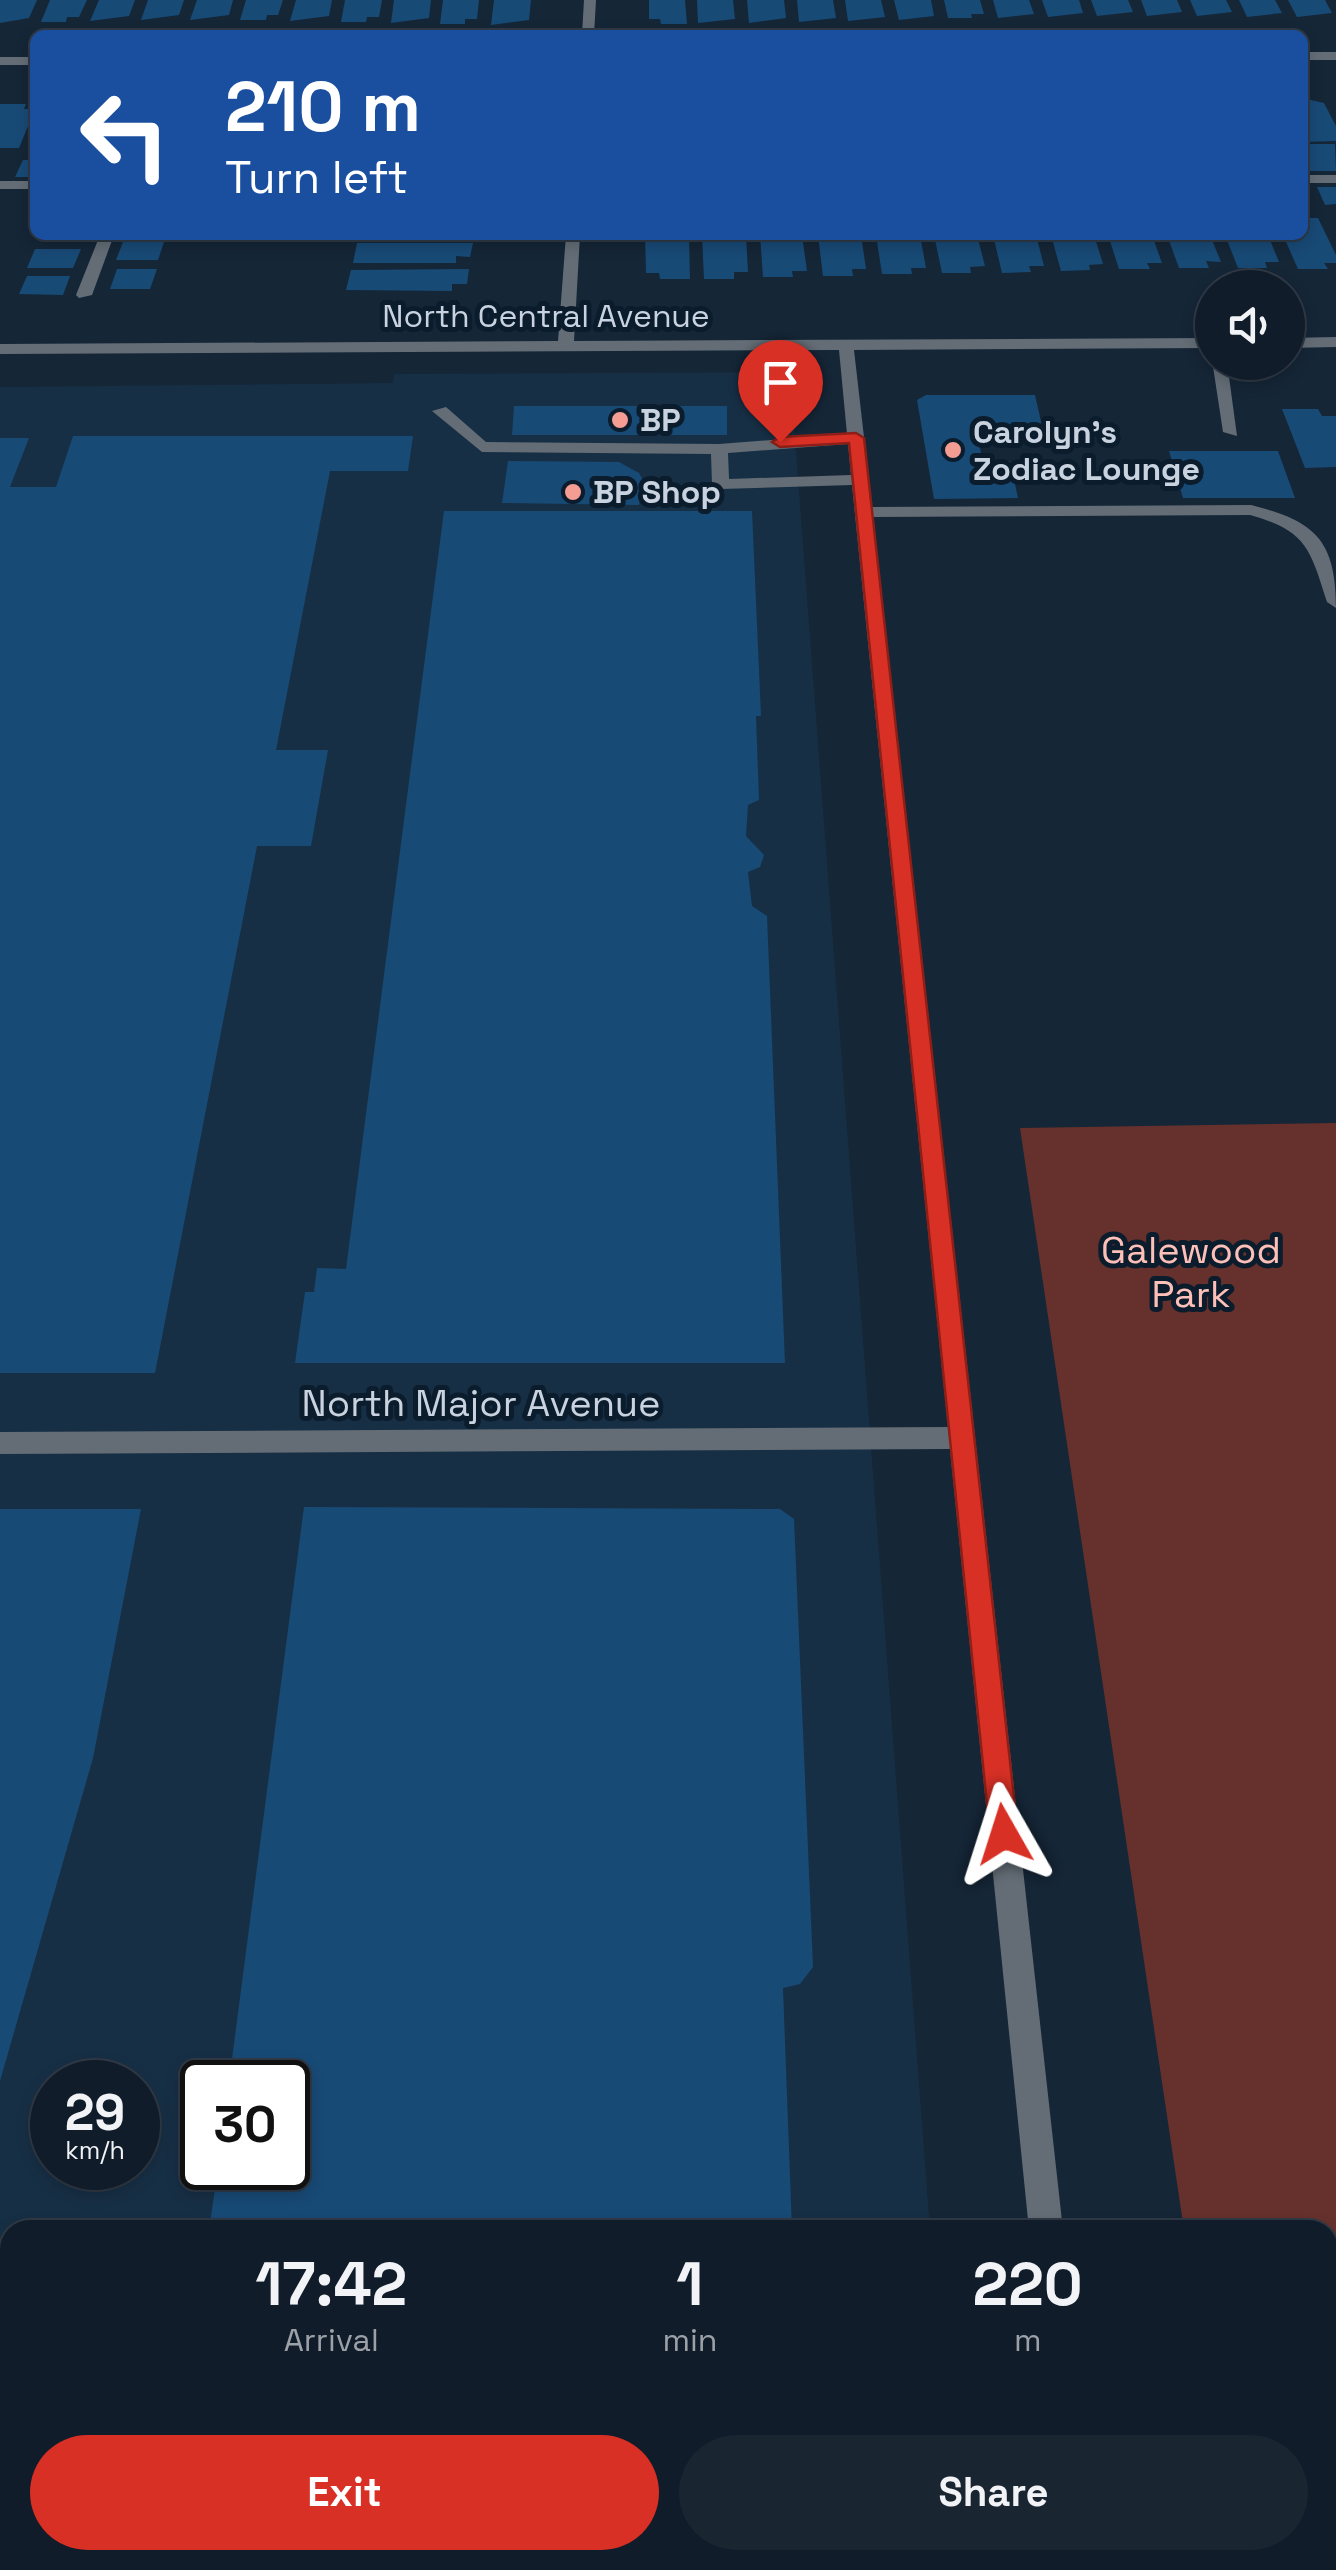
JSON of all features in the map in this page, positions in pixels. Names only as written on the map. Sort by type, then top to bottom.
[{"type":"street","points":[[588,30],[590,0]]},
{"type":"street","points":[[1308,56],[1336,56]]},
{"type":"street","points":[[0,62],[30,61]]},
{"type":"street","points":[[1308,179],[1336,178]]},
{"type":"street","points":[[0,185],[30,184]]},
{"type":"street","points":[[84,295],[106,240]]},
{"type":"street","points":[[566,346],[573,240]]},
{"type":"street","points":[[1305,342],[1336,342]]},
{"type":"street","name":"North Central Avenue","points":[[0,349],[1195,343]]},
{"type":"street","points":[[846,345],[1045,2220]]},
{"type":"street","points":[[1222,380],[1231,432]]},
{"type":"street","points":[[440,412],[482,447],[719,449],[856,438]]},
{"type":"street","points":[[719,449],[721,484],[861,480]]},
{"type":"street","points":[[864,512],[1251,510],[1287,519],[1314,539],[1336,602]]},
{"type":"street","points":[[1314,539],[1336,539]]},
{"type":"street","name":"North Major Avenue","points":[[0,1443],[962,1438]]},
{"type":"shaded area","points":[[790,372],[929,2220],[0,2220],[0,387],[393,383],[394,374]]},
{"type":"green space","name":"Galewood Park","points":[[1336,1123],[1336,2220],[1183,2220],[1020,1128]]},
{"type":"building","points":[[0,0],[37,0],[29,18],[0,23]]},
{"type":"building","points":[[50,0],[87,0],[79,17],[67,17],[66,22],[41,22]]},
{"type":"building","points":[[99,0],[135,0],[129,16],[90,21]]},
{"type":"building","points":[[148,0],[184,0],[179,15],[141,20]]},
{"type":"building","points":[[197,0],[233,0],[229,15],[190,20]]},
{"type":"building","points":[[246,0],[283,0],[278,15],[267,15],[266,20],[240,20]]},
{"type":"building","points":[[296,0],[332,0],[329,16],[290,21]]},
{"type":"building","points":[[345,0],[382,0],[379,17],[367,17],[366,22],[341,22]]},
{"type":"building","points":[[394,0],[431,0],[429,18],[391,23]]},
{"type":"building","points":[[443,0],[479,0],[477,19],[465,19],[465,24],[440,24]]},
{"type":"building","points":[[494,0],[531,0],[529,20],[491,25]]},
{"type":"building","points":[[649,0],[685,0],[687,24],[661,24],[660,19],[649,19]]},
{"type":"building","points":[[697,0],[733,0],[735,19],[698,23]]},
{"type":"building","points":[[747,0],[784,0],[786,18],[749,23]]},
{"type":"building","points":[[797,0],[833,0],[836,18],[799,22]]},
{"type":"building","points":[[845,0],[881,0],[885,17],[848,21]]},
{"type":"building","points":[[894,0],[931,0],[934,16],[899,20]]},
{"type":"building","points":[[944,0],[980,0],[984,14],[948,18]]},
{"type":"building","points":[[993,0],[1029,0],[1034,14],[998,18]]},
{"type":"building","points":[[1042,0],[1079,0],[1083,13],[1048,17]]},
{"type":"building","points":[[1091,0],[1128,0],[1133,12],[1097,16]]},
{"type":"building","points":[[1141,0],[1177,0],[1182,12],[1147,16]]},
{"type":"building","points":[[1190,0],[1226,0],[1232,12],[1197,16]]},
{"type":"building","points":[[1239,0],[1275,0],[1282,13],[1247,17]]},
{"type":"building","points":[[1288,0],[1325,0],[1332,13],[1297,17]]},
{"type":"building","points":[[1308,99],[1324,103],[1336,126],[1336,141],[1308,142]]},
{"type":"building","points":[[0,104],[26,104],[24,109],[30,109],[30,121],[19,148],[0,148]]},
{"type":"building","points":[[1308,144],[1335,144],[1336,171],[1310,171]]},
{"type":"building","points":[[23,160],[30,160],[30,177],[15,177]]},
{"type":"building","points":[[1317,187],[1336,187],[1336,204],[1325,205]]},
{"type":"building","points":[[1308,218],[1318,218],[1336,263],[1324,263],[1328,269],[1298,269],[1285,240],[1308,240]]},
{"type":"building","points":[[645,240],[689,240],[690,279],[660,279],[659,273],[646,273]]},
{"type":"building","points":[[702,240],[746,240],[748,272],[734,272],[734,279],[704,279]]},
{"type":"building","points":[[760,240],[803,240],[807,271],[792,271],[793,277],[763,277]]},
{"type":"building","points":[[819,240],[862,240],[866,269],[852,269],[853,276],[823,276]]},
{"type":"building","points":[[877,240],[921,240],[926,268],[911,268],[912,274],[882,274]]},
{"type":"building","points":[[935,240],[978,240],[985,266],[970,267],[971,273],[942,273]]},
{"type":"building","points":[[994,240],[1037,240],[1044,266],[1029,266],[1031,272],[1002,273]]},
{"type":"building","points":[[1052,240],[1096,240],[1103,264],[1089,265],[1090,270],[1061,271]]},
{"type":"building","points":[[1110,240],[1154,240],[1162,263],[1147,263],[1150,269],[1119,269]]},
{"type":"building","points":[[1169,240],[1212,240],[1221,262],[1206,261],[1209,268],[1179,268]]},
{"type":"building","points":[[1227,240],[1270,240],[1279,262],[1265,262],[1267,268],[1238,268]]},
{"type":"building","points":[[123,242],[164,242],[158,260],[116,260]]},
{"type":"building","points":[[357,243],[473,243],[470,257],[456,256],[456,263],[353,263]]},
{"type":"building","points":[[35,249],[81,249],[73,268],[27,268]]},
{"type":"building","points":[[117,269],[157,269],[150,289],[110,289]]},
{"type":"building","points":[[469,269],[467,284],[452,284],[452,291],[346,290],[351,270]]},
{"type":"building","points":[[27,276],[70,276],[63,295],[19,294]]},
{"type":"building","name":"Carolyn’s Zodiac Lounge","points":[[926,395],[1035,395],[1045,439],[978,440],[983,461],[1010,461],[1018,498],[934,499],[917,400]]},
{"type":"building","name":"BP","points":[[514,406],[727,406],[727,435],[512,435]]},
{"type":"building","points":[[1282,409],[1318,409],[1322,416],[1336,416],[1336,467],[1305,468]]},
{"type":"building","points":[[73,436],[413,436],[408,471],[330,471],[276,750],[328,750],[311,846],[257,846],[155,1373],[0,1373],[0,438],[29,438],[10,487],[56,487]]},
{"type":"building","points":[[1169,451],[1278,451],[1295,498],[1183,498]]},
{"type":"building","name":"BP Shop","points":[[508,461],[619,462],[639,473],[644,482],[639,505],[502,503]]},
{"type":"building","points":[[444,511],[752,511],[761,716],[756,716],[759,800],[748,805],[746,836],[764,855],[760,867],[748,872],[752,906],[767,916],[785,1363],[295,1363],[305,1292],[314,1292],[317,1268],[346,1269]]},
{"type":"building","points":[[304,1507],[780,1509],[794,1519],[813,1967],[800,1984],[783,1988],[792,2220],[210,2220],[215,2190],[310,2190],[310,2060],[232,2060]]},
{"type":"building","points":[[0,1509],[141,1509],[93,1758],[0,2081]]},
{"type":"place","name":"BP","points":[[620,420]]},
{"type":"place","name":"Carolyn’s Zodiac Lounge","points":[[953,450]]},
{"type":"place","name":"BP Shop","points":[[573,492]]},
{"type":"route","points":[[780,442],[856,438],[1004,1834]]}]
